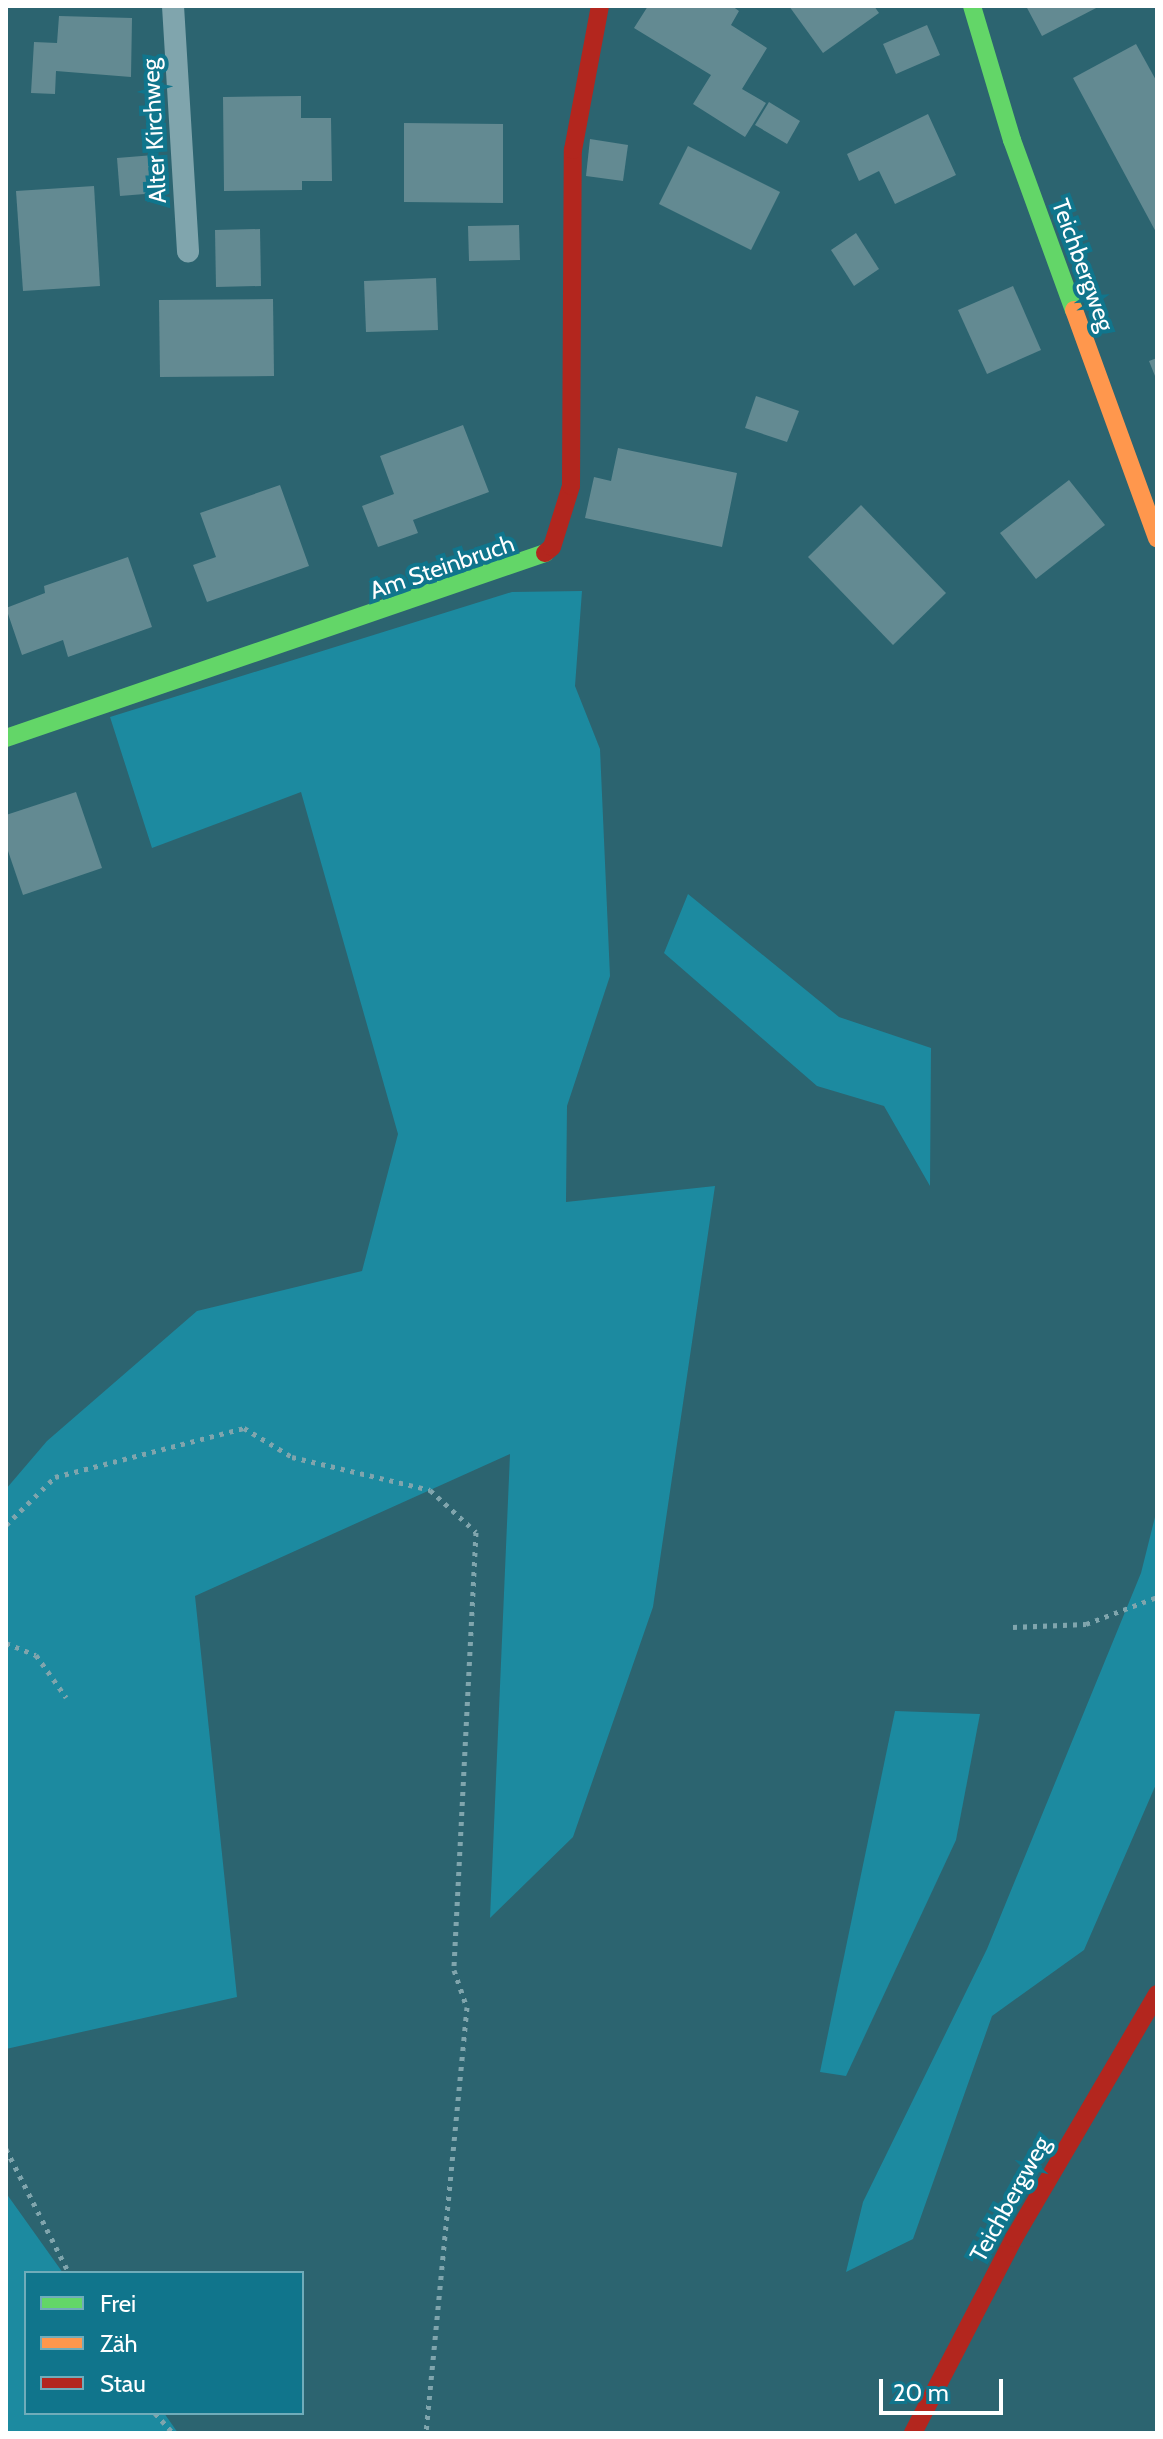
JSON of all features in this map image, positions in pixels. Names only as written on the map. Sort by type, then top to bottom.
[{"type":"street","name":"Am Steinbruch","points":[[6,738],[537,560],[552,547],[571,486],[573,150],[600,6]]},
{"type":"street","name":"Teichbergweg","points":[[972,6],[1012,140],[1157,538]]},
{"type":"street","name":"Teichbergweg","points":[[913,2433],[1014,2238],[1157,1994]]},
{"type":"lane","name":"Alter Kirchweg","points":[[173,6],[188,252]]},
{"type":"path","points":[[6,1525],[55,1477],[244,1428],[292,1457],[430,1490],[476,1532],[454,1970],[467,2007],[426,2433]]},
{"type":"path","points":[[1013,1627],[1086,1624],[1157,1597]]},
{"type":"path","points":[[6,1643],[36,1655],[66,1697]]},
{"type":"path","points":[[6,2149],[68,2271]]},
{"type":"path","points":[[157,2415],[173,2433]]},
{"type":"shaded area","points":[[582,591],[575,686],[600,749],[610,976],[567,1106],[566,1202],[715,1186],[653,1607],[573,1837],[490,1918],[510,1454],[195,1596],[237,1997],[6,2049],[6,1489],[47,1441],[197,1311],[362,1271],[398,1134],[301,792],[152,848],[110,717],[512,592]]},
{"type":"shaded area","points":[[688,894],[839,1017],[931,1048],[930,1186],[884,1106],[817,1086],[664,953]]},
{"type":"shaded area","points":[[1157,1509],[1157,1782],[1084,1950],[992,2016],[913,2239],[846,2272],[863,2202],[987,1949],[1141,1573]]},
{"type":"shaded area","points":[[895,1711],[980,1714],[956,1840],[846,2076],[820,2072]]},
{"type":"shaded area","points":[[6,2193],[62,2271],[24,2271],[24,2415],[165,2415],[178,2433],[6,2433]]},
{"type":"building","points":[[648,6],[732,6],[739,11],[731,25],[767,48],[742,89],[766,103],[745,137],[693,104],[711,75],[634,28]]},
{"type":"building","points":[[789,6],[874,6],[879,13],[823,53]]},
{"type":"building","points":[[1026,6],[1100,6],[1042,36]]},
{"type":"building","points":[[59,16],[132,18],[131,77],[56,71],[55,94],[31,93],[34,42],[57,43]]},
{"type":"building","points":[[927,25],[940,55],[896,74],[883,44]]},
{"type":"building","points":[[1136,44],[1157,82],[1157,234],[1073,78]]},
{"type":"building","points":[[301,96],[301,118],[331,118],[332,181],[302,181],[302,190],[224,191],[223,97]]},
{"type":"building","points":[[769,102],[800,121],[787,144],[755,125]]},
{"type":"building","points":[[928,114],[956,175],[895,204],[879,171],[859,181],[847,154]]},
{"type":"building","points":[[404,123],[503,124],[503,203],[404,202]]},
{"type":"building","points":[[590,139],[628,145],[623,181],[586,176]]},
{"type":"building","points":[[688,146],[780,192],[751,250],[659,204]]},
{"type":"building","points":[[154,155],[157,193],[120,196],[117,158]]},
{"type":"building","points":[[94,186],[100,286],[23,291],[16,191]]},
{"type":"building","points":[[519,225],[520,260],[469,261],[468,226]]},
{"type":"building","points":[[260,229],[261,286],[216,287],[215,230]]},
{"type":"building","points":[[856,233],[879,269],[854,286],[831,250]]},
{"type":"building","points":[[436,278],[438,330],[366,332],[364,281]]},
{"type":"building","points":[[1013,286],[1041,350],[987,374],[958,310]]},
{"type":"building","points":[[273,299],[274,376],[160,377],[159,300]]},
{"type":"building","points":[[1157,358],[1157,381],[1149,361]]},
{"type":"building","points":[[756,396],[799,411],[787,442],[745,428]]},
{"type":"building","points":[[463,425],[489,492],[413,520],[418,533],[378,547],[362,506],[394,494],[380,456]]},
{"type":"building","points":[[618,448],[737,473],[722,547],[585,518],[594,477],[611,481]]},
{"type":"building","points":[[1069,480],[1105,525],[1036,579],[1000,533]]},
{"type":"building","points":[[280,485],[309,566],[207,602],[193,565],[216,557],[200,513]]},
{"type":"building","points":[[861,505],[946,593],[893,645],[808,557]]},
{"type":"building","points":[[128,557],[152,627],[68,657],[63,640],[22,655],[6,608],[45,593],[44,586]]},
{"type":"building","points":[[76,792],[102,868],[23,895],[6,845],[6,815]]},
{"type":"traffic: fast","points":[[972,6],[1012,140],[1074,310]]},
{"type":"traffic: fast","points":[[6,738],[545,553]]},
{"type":"traffic: slow","points":[[1074,310],[1157,538]]},
{"type":"traffic: jam","points":[[545,553],[552,547],[571,486],[573,150],[600,6]]},
{"type":"traffic: jam","points":[[913,2433],[1014,2238],[1157,1994]]}]
